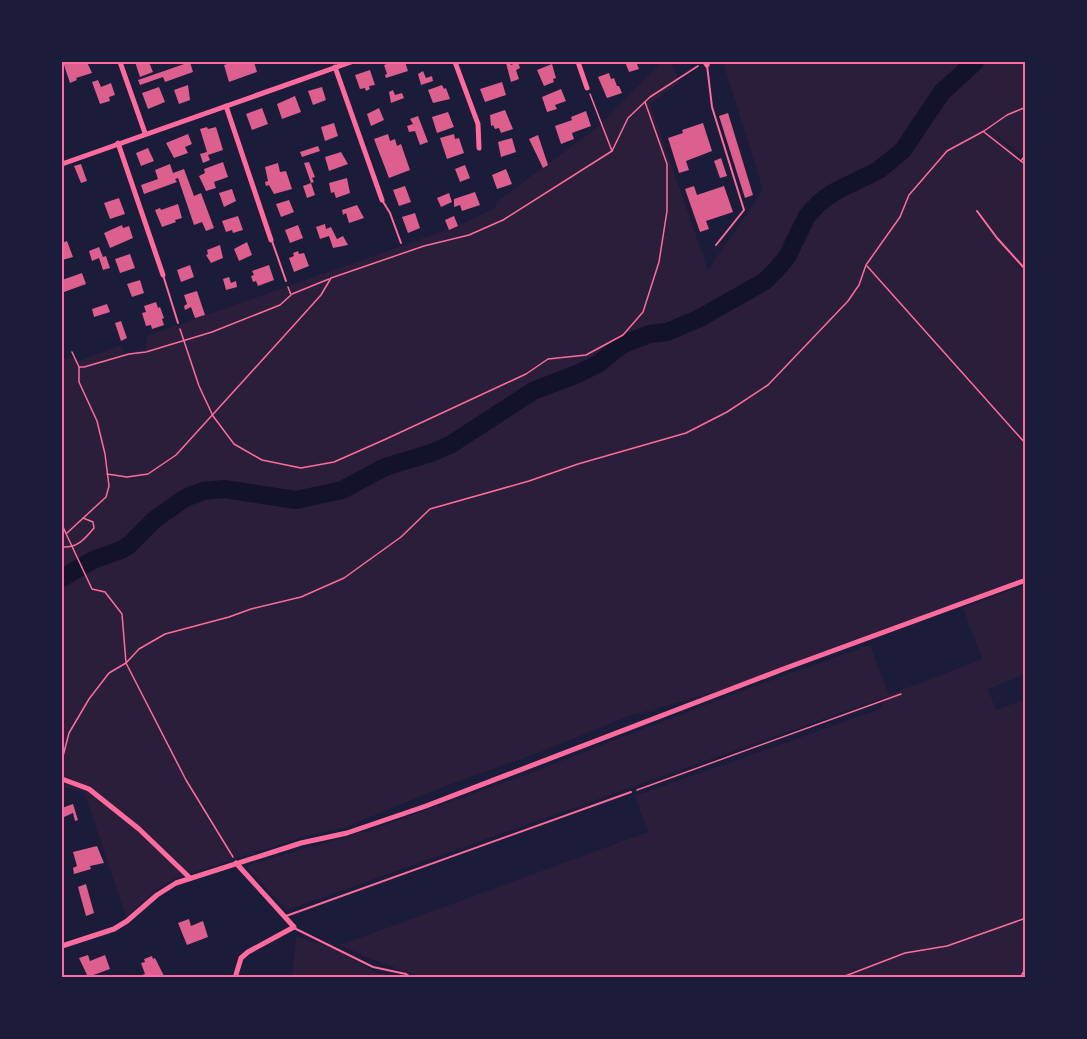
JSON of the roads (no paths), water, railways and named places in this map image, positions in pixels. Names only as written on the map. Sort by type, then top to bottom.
[{"type":"street","points":[[120,62],[145,133]]},
{"type":"street","points":[[62,164],[351,62]]},
{"type":"street","points":[[455,62],[478,124],[479,148]]},
{"type":"street","points":[[578,62],[587,88]]},
{"type":"street","points":[[335,67],[382,200]]},
{"type":"street","points":[[226,106],[271,240]]},
{"type":"street","points":[[118,143],[163,275]]},
{"type":"street","points":[[62,946],[114,929],[176,883],[301,843],[347,833],[426,806],[786,668],[1026,580]]},
{"type":"street","points":[[62,779],[89,789],[139,829],[190,878]]},
{"type":"street","points":[[235,978],[241,958],[294,927],[236,863]]},
{"type":"lane","points":[[705,63],[712,107],[744,210],[716,245]]},
{"type":"lane","points":[[382,200],[390,213],[401,243]]},
{"type":"lane","points":[[977,211],[997,238],[1026,270]]},
{"type":"lane","points":[[271,240],[286,281]]},
{"type":"lane","points":[[163,275],[177,323]]},
{"type":"lane","points":[[285,917],[631,792]]},
{"type":"lane","points":[[294,927],[373,967],[406,974],[412,978]]},
{"type":"waterway","points":[[62,578],[93,560],[129,545],[154,520],[185,498],[203,491],[224,489],[296,500],[342,490],[385,467],[450,445],[533,391],[598,364],[623,344],[650,334],[667,332],[700,318],[765,281],[787,257],[807,216],[820,202],[836,191],[879,170],[903,150],[942,92],[975,62]]}]
